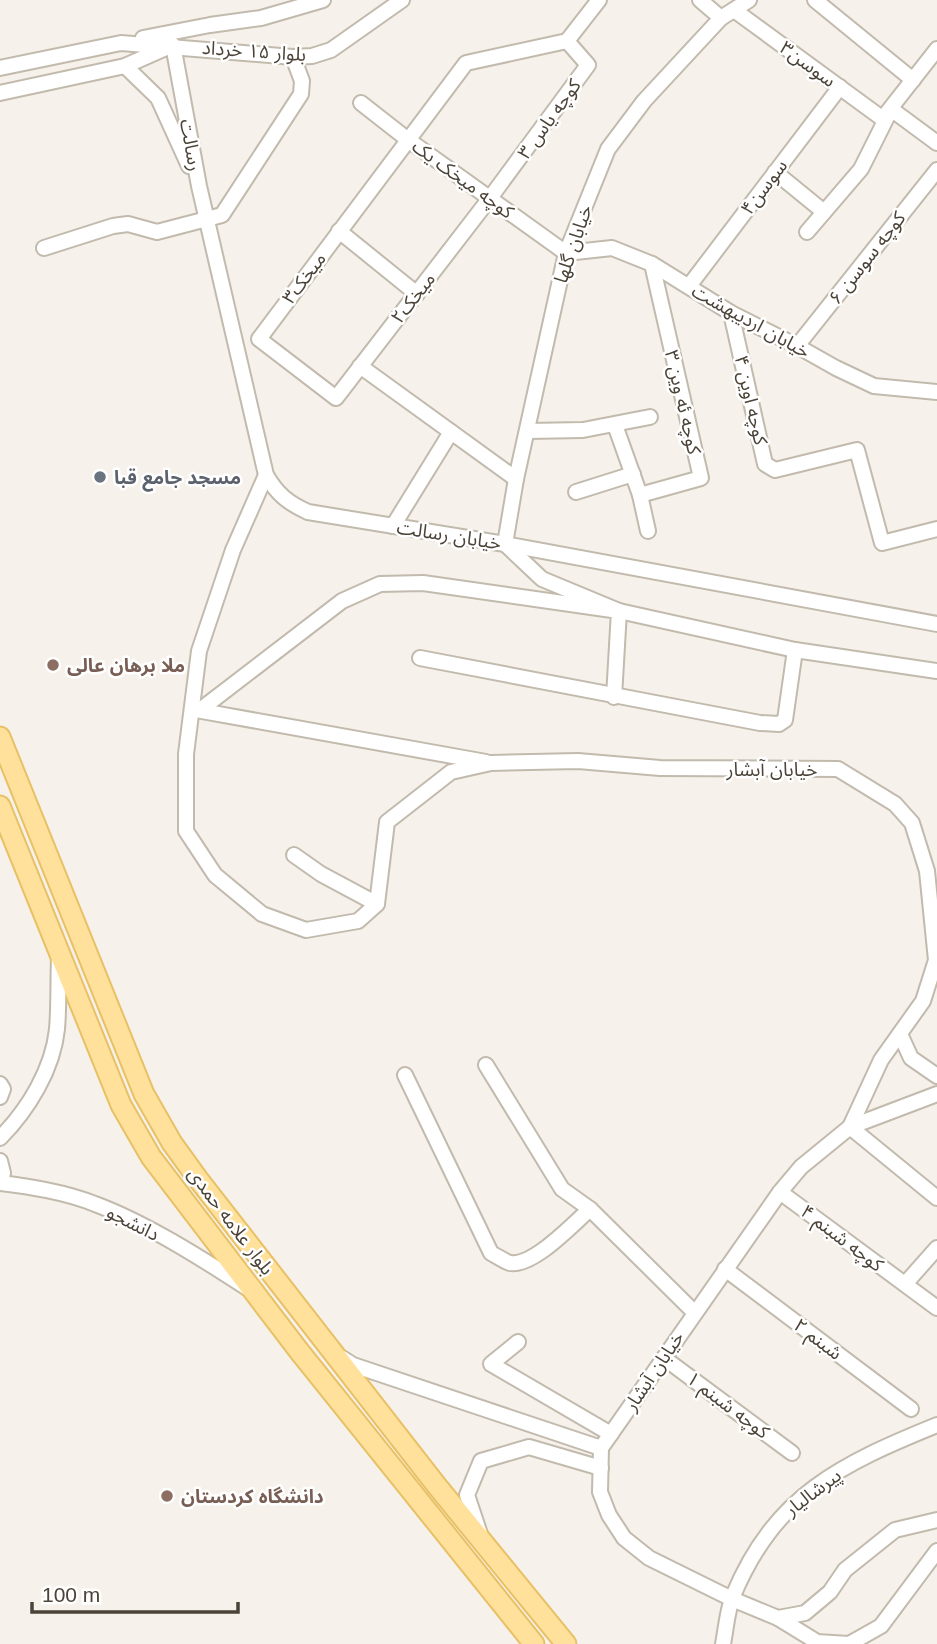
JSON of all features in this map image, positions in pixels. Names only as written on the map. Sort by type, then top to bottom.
[{"type":"main road","name":"بلوار علامه حمدی","points":[[0,737],[144,1094],[172,1143],[332,1352],[566,1644]]},
{"type":"main road","name":"بلوار علامه حمدی","points":[[0,806],[121,1105],[139,1136],[171,1184],[254,1293],[418,1502],[534,1644]]},
{"type":"street","name":"بلوار ۱۵ خرداد","points":[[121,43],[261,18],[323,0]]},
{"type":"street","name":"بلوار ۱۵ خرداد","points":[[173,45],[293,57],[312,56],[331,50],[402,0]]},
{"type":"street","points":[[567,41],[599,0]]},
{"type":"street","points":[[700,0],[721,18]]},
{"type":"street","name":"خیابان گلها","points":[[505,544],[516,479],[566,253],[608,149],[644,101],[721,18],[749,0]]},
{"type":"street","points":[[815,0],[913,80]]},
{"type":"street","name":"سوسن۳","points":[[734,10],[840,87],[887,114]]},
{"type":"street","name":"میخک۳","points":[[336,398],[259,339],[466,63],[567,41]]},
{"type":"street","name":"کوچه یاس ۳","points":[[490,198],[588,65],[567,41]]},
{"type":"street","points":[[0,68],[121,43],[173,45]]},
{"type":"street","points":[[0,93],[125,66],[173,45]]},
{"type":"street","name":"رسالت","points":[[173,45],[199,187]]},
{"type":"street","points":[[807,232],[861,169],[887,114],[937,49]]},
{"type":"street","points":[[44,248],[113,226],[128,224],[157,232],[222,215],[302,94],[302,80],[293,57]]},
{"type":"street","name":"رسالت","points":[[125,66],[158,98],[199,187]]},
{"type":"street","name":"سوسن۴","points":[[689,286],[840,87]]},
{"type":"street","name":"کوچه میخک یک","points":[[361,103],[566,253]]},
{"type":"street","points":[[887,114],[937,143]]},
{"type":"street","name":"کوچه سوسن ۶","points":[[797,346],[937,170]]},
{"type":"street","points":[[775,172],[824,212]]},
{"type":"street","name":"خیابان رسالت","points":[[199,187],[266,475],[276,492],[290,505],[308,512],[505,544],[937,624]]},
{"type":"street","name":"میخک۲","points":[[336,398],[490,198]]},
{"type":"street","points":[[339,231],[417,293]]},
{"type":"street","name":"خیابان اردیبهشت","points":[[566,253],[612,248],[652,264],[731,313],[874,386],[937,392]]},
{"type":"street","name":"کوچه ئه وین ۳","points":[[640,495],[701,478],[652,264]]},
{"type":"street","name":"کوچه اوین ۴","points":[[731,313],[765,464],[775,470],[857,450],[882,543],[937,529]]},
{"type":"street","points":[[360,366],[516,479]]},
{"type":"street","points":[[528,430],[583,430],[650,417]]},
{"type":"street","points":[[615,425],[634,474],[648,530]]},
{"type":"street","points":[[393,526],[451,432]]},
{"type":"street","points":[[576,492],[634,474]]},
{"type":"street","points":[[266,475],[233,550],[199,651],[195,710],[186,754],[186,831],[215,875],[262,914],[306,930],[358,921],[377,904],[321,874],[294,855]]},
{"type":"street","points":[[505,544],[542,579],[619,611]]},
{"type":"street","points":[[195,710],[342,601],[380,584],[445,585],[619,611],[795,650],[937,671]]},
{"type":"street","points":[[614,697],[619,611]]},
{"type":"street","points":[[420,658],[614,697],[779,724],[785,720],[795,650]]},
{"type":"street","points":[[195,710],[491,763]]},
{"type":"street","name":"خیابان آبشار","points":[[377,904],[387,822],[451,772],[491,763],[578,761],[660,768],[838,769],[895,804],[912,823],[927,871],[937,960],[923,1001],[881,1060],[850,1127]]},
{"type":"street","points":[[0,1138],[18,1120],[42,1082],[57,1031],[59,953]]},
{"type":"street","points":[[900,1034],[911,1058],[937,1076]]},
{"type":"street","points":[[486,1065],[562,1189],[590,1209],[694,1312]]},
{"type":"street","points":[[405,1075],[491,1253],[509,1262],[523,1263],[538,1254],[590,1209]]},
{"type":"street","points":[[0,1084],[3,1089],[0,1097]]},
{"type":"street","name":"خیابان آبشار","points":[[601,1448],[694,1312],[801,1167],[850,1127],[937,1094]]},
{"type":"street","points":[[850,1127],[937,1198]]},
{"type":"street","points":[[0,1161],[3,1173],[0,1183]]},
{"type":"street","name":"دانشجو","points":[[0,1183],[47,1190],[95,1204],[199,1257],[254,1293]]},
{"type":"street","name":"کوچه شبنم ۴","points":[[780,1192],[937,1308]]},
{"type":"street","points":[[905,1284],[937,1248]]},
{"type":"street","name":"شبنم ۲","points":[[725,1269],[911,1409]]},
{"type":"street","points":[[518,1342],[491,1364],[611,1434]]},
{"type":"street","points":[[332,1352],[353,1365],[601,1448],[600,1492],[609,1515],[624,1538],[649,1558],[732,1599],[778,1618],[817,1642],[849,1644],[881,1626],[937,1551]]},
{"type":"street","name":"کوچه شبنم ۱","points":[[664,1357],[792,1453]]},
{"type":"street","name":"پیرشالیار","points":[[723,1644],[732,1599],[757,1548],[785,1511],[824,1479],[872,1452],[937,1425]]},
{"type":"street","points":[[483,1542],[467,1495],[481,1461],[529,1447],[601,1468]]},
{"type":"street","points":[[778,1618],[805,1613],[830,1592],[845,1570],[895,1530],[937,1520]]},
{"type":"place","name":"مسجد جامع قبا","points":[[100,477]]},
{"type":"place","name":"ملا برهان عالی","points":[[53,665]]},
{"type":"place","name":"دانشگاه کردستان","points":[[167,1496]]}]
